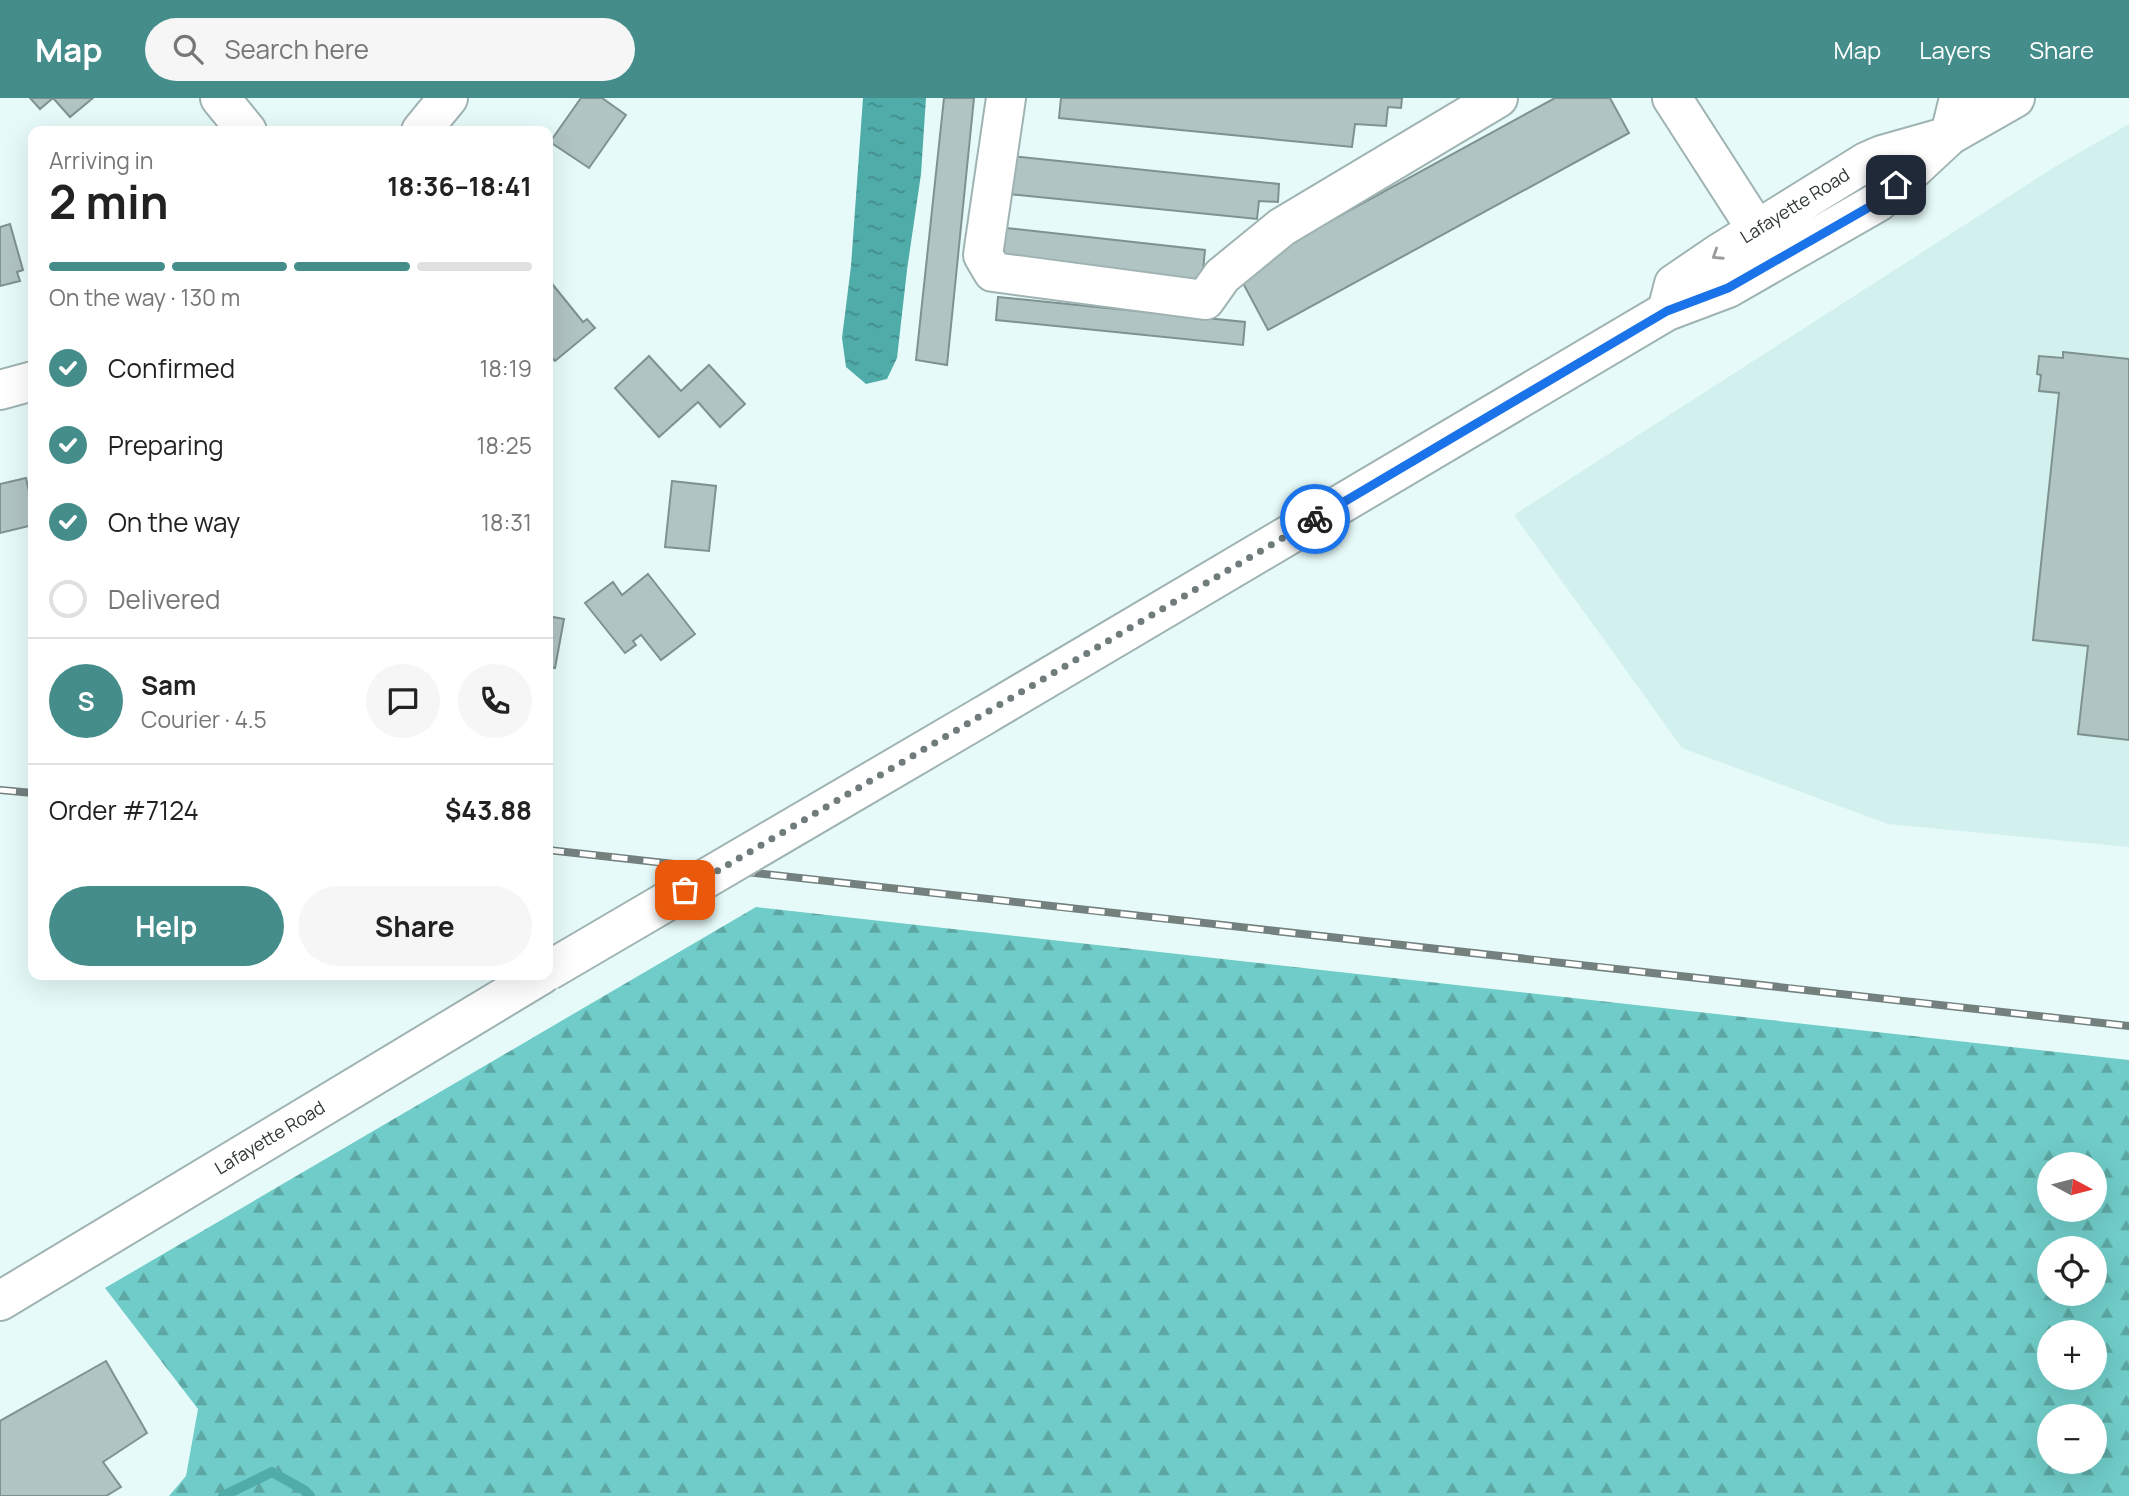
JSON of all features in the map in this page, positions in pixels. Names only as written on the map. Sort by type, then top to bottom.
[{"type":"main road","points":[[220,98],[243,126]]},
{"type":"main road","points":[[425,126],[448,98]]},
{"type":"main road","points":[[1006,98],[983,256],[993,272],[1205,300],[1222,276],[1282,227],[1498,98]]},
{"type":"main road","points":[[1672,98],[1757,230]]},
{"type":"main road","points":[[1951,135],[1959,98]]},
{"type":"main road","name":"Lafayette Road","points":[[553,968],[1667,311],[1728,288],[1878,202],[1951,135],[2015,98]]},
{"type":"main road","name":"Lafayette Road","points":[[1667,311],[1674,284],[1866,162],[1951,135]]},
{"type":"main road","points":[[0,390],[28,382]]},
{"type":"main road","name":"Lafayette Road","points":[[0,1301],[532,980]]},
{"type":"shaded area","points":[[2129,124],[2129,847],[1888,824],[1682,748],[1514,515],[2056,166]]},
{"type":"green space","points":[[756,907],[2129,1060],[2129,1496],[169,1496],[186,1476],[198,1409],[105,1288]]},
{"type":"water","points":[[863,98],[926,98],[921,174],[897,358],[887,379],[866,384],[846,367],[842,338],[851,266]]},
{"type":"building","points":[[30,98],[53,98],[40,109]]},
{"type":"building","points":[[53,98],[93,98],[70,117]]},
{"type":"building","points":[[581,98],[602,98],[626,115],[589,168],[553,144],[553,138]]},
{"type":"building","points":[[944,98],[974,98],[947,365],[916,360]]},
{"type":"building","points":[[1061,98],[1402,98],[1401,108],[1388,107],[1386,126],[1355,124],[1352,147],[1059,118]]},
{"type":"building","points":[[1555,98],[1610,98],[1629,133],[1268,330],[1237,272]]},
{"type":"building","points":[[1012,156],[1279,184],[1278,202],[1259,201],[1257,219],[1008,194]]},
{"type":"building","points":[[10,224],[23,270],[17,272],[20,281],[0,286],[0,227]]},
{"type":"building","points":[[1006,228],[1205,250],[1202,281],[1003,259]]},
{"type":"building","points":[[553,285],[583,322],[587,319],[595,328],[555,361]]},
{"type":"building","points":[[998,297],[1245,322],[1243,345],[996,320]]},
{"type":"building","points":[[2063,352],[2129,359],[2129,740],[2078,734],[2088,646],[2033,640],[2059,393],[2039,391],[2041,375],[2037,374],[2039,356],[2063,358]]},
{"type":"building","points":[[649,356],[681,391],[709,365],[745,404],[720,427],[698,402],[659,437],[615,388]]},
{"type":"building","points":[[26,478],[28,526],[0,533],[0,484]]},
{"type":"building","points":[[672,481],[716,486],[709,551],[665,547]]},
{"type":"building","points":[[648,574],[695,634],[661,660],[641,635],[633,641],[636,645],[625,653],[585,603],[613,582],[622,595]]},
{"type":"building","points":[[553,617],[564,619],[553,668]]},
{"type":"building","points":[[106,1361],[147,1433],[103,1462],[121,1487],[106,1496],[0,1496],[0,1421]]},
{"type":"waterway","points":[[223,1496],[272,1472],[310,1496]]},
{"type":"railway","points":[[0,790],[28,793]]},
{"type":"railway","points":[[553,851],[2129,1026]]},
{"type":"way so far","points":[[685,890],[1315,519]]},
{"type":"route","points":[[1315,519],[1667,311],[1728,288],[1878,202],[1896,185]]}]
